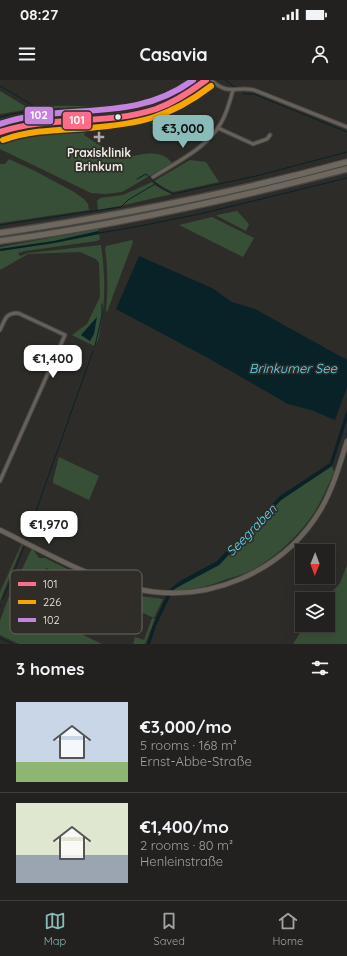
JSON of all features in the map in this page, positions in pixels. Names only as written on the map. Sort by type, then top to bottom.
[{"type":"highway","points":[[0,233],[176,203],[347,162]]},
{"type":"highway","points":[[0,241],[72,230],[177,210],[347,169]]},
{"type":"main road","points":[[142,590],[174,593],[206,590],[233,582],[264,567],[287,550],[306,530],[320,509],[336,476],[347,441]]},
{"type":"main road","points":[[0,530],[84,570]]},
{"type":"street","points":[[0,132],[19,126],[42,123],[134,115],[170,104],[187,95],[206,80]]},
{"type":"street","points":[[211,80],[224,88],[233,90],[254,90],[347,127]]},
{"type":"street","points":[[153,177],[194,151],[218,128],[225,116],[233,90]]},
{"type":"street","points":[[218,128],[253,144],[267,138],[270,135]]},
{"type":"street","points":[[0,330],[6,317],[11,313],[18,313],[64,336],[0,481]]},
{"type":"green space","points":[[188,80],[202,80],[169,102],[151,109],[126,114],[113,114],[113,116],[42,121],[0,130],[0,119],[33,113],[30,109],[36,106],[97,106],[128,103],[166,93]]},
{"type":"green space","points":[[0,91],[30,109],[0,114]]},
{"type":"green space","points":[[162,111],[165,114],[152,124],[149,120],[138,122],[137,118]]},
{"type":"green space","points":[[105,121],[106,126],[88,128],[84,135],[121,159],[141,154],[155,154],[167,158],[172,163],[122,192],[106,194],[91,193],[0,149],[0,134],[12,130],[50,123]]},
{"type":"green space","points":[[9,159],[74,192],[84,199],[88,204],[89,210],[0,223],[0,164],[5,164]]},
{"type":"green space","points":[[190,160],[206,162],[219,182],[173,192],[154,181]]},
{"type":"green space","points":[[152,182],[156,186],[172,194],[98,210],[97,201],[100,198],[123,195]]},
{"type":"green space","points":[[237,211],[249,224],[246,231],[217,216]]},
{"type":"green space","points":[[212,217],[254,238],[243,257],[179,225]]},
{"type":"green space","points":[[98,229],[99,231],[54,241],[0,249],[0,247]]},
{"type":"green space","points":[[99,234],[100,239],[97,241],[18,253],[20,256],[28,253],[101,245],[104,276],[104,298],[99,336],[94,346],[72,335],[87,324],[100,297],[99,263],[96,259],[80,252],[28,254],[0,270],[0,251],[54,243]]},
{"type":"green space","points":[[132,240],[133,242],[107,312],[107,272],[105,248],[106,246]]},
{"type":"green space","points":[[59,457],[99,476],[89,500],[53,483]]},
{"type":"green space","points":[[332,466],[334,472],[314,513],[293,539],[276,554],[257,567],[240,575],[201,588],[173,590],[219,565],[281,500]]},
{"type":"green space","points":[[22,543],[23,544],[13,570],[10,570],[10,576],[0,601],[0,592]]},
{"type":"green space","points":[[32,548],[39,558],[45,558],[70,570],[50,570],[46,568],[45,570],[22,570]]},
{"type":"green space","points":[[347,565],[347,644],[293,644],[301,632],[335,632],[335,592],[332,592],[340,583]]},
{"type":"green space","points":[[10,595],[10,634],[81,634],[102,644],[19,644],[0,635],[0,621]]},
{"type":"green space","points":[[142,596],[163,599],[154,618],[142,612]]},
{"type":"green space","points":[[152,618],[155,619],[145,644],[133,644],[135,637],[144,640]]},
{"type":"water","points":[[99,231],[99,234],[54,243],[0,251],[0,249],[54,241]]},
{"type":"water","name":"Brinkumer See","points":[[139,256],[212,288],[232,302],[255,309],[347,360],[347,387],[335,420],[311,410],[288,404],[208,358],[116,309]]},
{"type":"water","points":[[97,317],[94,334],[90,341],[81,335]]},
{"type":"water","name":"Seegraben","points":[[347,409],[347,420],[332,466],[281,500],[219,565],[173,590],[156,626],[150,644],[147,644],[153,625],[169,590],[180,581],[217,561],[280,496],[330,463]]},
{"type":"waterway","points":[[0,117],[24,112],[98,108],[146,101],[169,93],[192,80]]},
{"type":"waterway","points":[[225,80],[235,87]]},
{"type":"waterway","points":[[0,86],[34,106]]},
{"type":"waterway","points":[[243,93],[254,94],[347,132]]},
{"type":"waterway","points":[[137,179],[146,174],[161,188],[173,194],[256,176],[347,152]]},
{"type":"waterway","points":[[99,233],[204,213],[347,178]]},
{"type":"waterway","points":[[0,225],[121,207],[128,200],[155,184]]},
{"type":"waterway","points":[[95,346],[102,315],[102,304]]},
{"type":"waterway","points":[[26,539],[93,351]]},
{"type":"waterway","points":[[15,570],[24,547]]},
{"type":"waterway","points":[[3,599],[10,582]]},
{"type":"waterway","points":[[0,638],[13,644]]},
{"type":"transit line","name":"102","points":[[0,124],[24,117],[122,108],[146,103],[170,94],[193,80]]},
{"type":"transit line","name":"101","points":[[0,132],[38,124],[137,114],[156,109],[170,103],[188,93],[206,80]]},
{"type":"transit line","name":"226","points":[[3,140],[34,132],[106,126],[153,118],[181,106],[211,86]]},
{"type":"place","name":"Praxisklinik Brinkum","points":[[99,137]]}]
